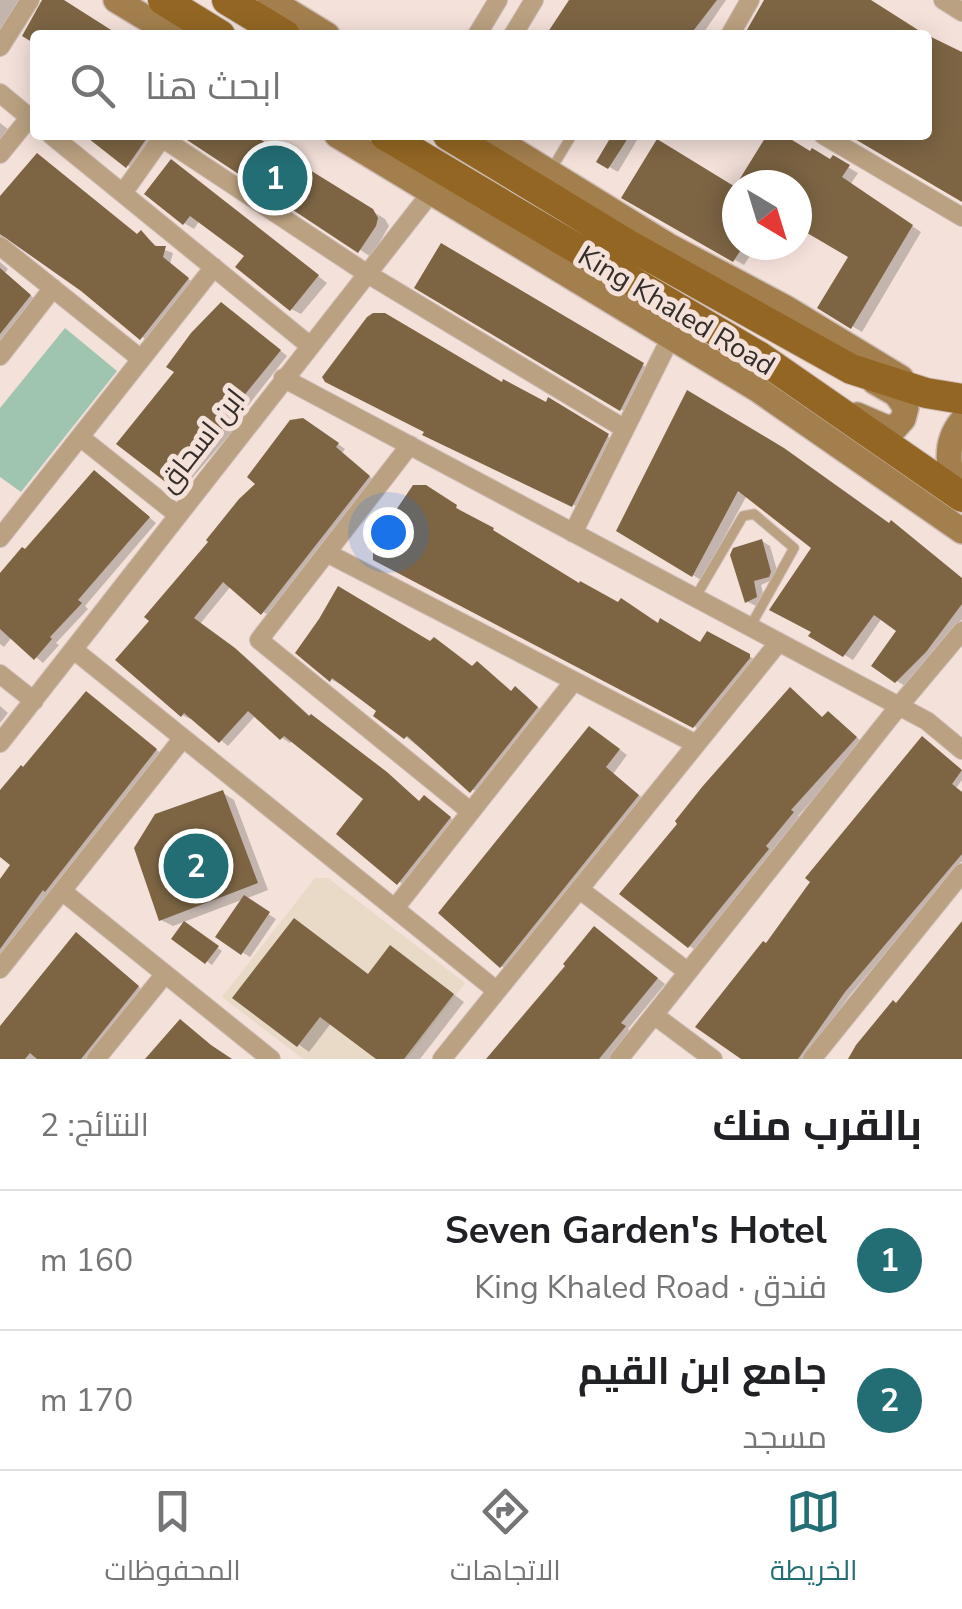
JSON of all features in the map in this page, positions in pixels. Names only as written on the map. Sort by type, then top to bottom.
[{"type":"main road","points":[[116,0],[166,30]]},
{"type":"main road","points":[[163,0],[212,30]]},
{"type":"main road","points":[[227,0],[276,30]]},
{"type":"main road","points":[[270,0],[318,30]]},
{"type":"main road","points":[[348,140],[439,182],[844,447],[962,531]]},
{"type":"main road","name":"King Khaled Road","points":[[391,140],[439,182],[760,358],[962,497]]},
{"type":"main road","name":"King Khaled Road","points":[[456,140],[627,244],[851,368],[926,393],[962,399]]},
{"type":"main road","points":[[496,140],[667,245],[784,307],[926,393]]},
{"type":"main road","points":[[821,398],[885,428],[895,428],[906,408],[896,394],[851,368]]},
{"type":"main road","points":[[962,421],[950,444],[948,463],[962,497]]},
{"type":"street","points":[[0,46],[30,0]]},
{"type":"street","points":[[481,30],[498,0]]},
{"type":"street","points":[[516,30],[534,0]]},
{"type":"street","points":[[733,30],[750,0]]},
{"type":"street","points":[[943,0],[962,12]]},
{"type":"street","points":[[0,93],[30,118]]},
{"type":"street","points":[[0,154],[30,122]]},
{"type":"street","points":[[57,140],[309,345]]},
{"type":"street","points":[[123,194],[160,140]]},
{"type":"street","points":[[169,140],[366,274],[625,429]]},
{"type":"street","points":[[832,140],[962,216]]},
{"type":"street","name":"ابن اسحاق","points":[[0,743],[439,182]]},
{"type":"street","points":[[0,246],[141,359]]},
{"type":"street","points":[[3,529],[214,267]]},
{"type":"street","points":[[0,356],[53,288]]},
{"type":"street","points":[[573,532],[672,337]]},
{"type":"street","points":[[284,378],[926,721],[962,750]]},
{"type":"street","points":[[80,436],[178,514]]},
{"type":"street","points":[[410,446],[259,640],[470,812]]},
{"type":"street","points":[[327,553],[696,744]]},
{"type":"street","points":[[619,1059],[898,706],[962,632]]},
{"type":"street","points":[[442,1059],[778,642]]},
{"type":"street","points":[[74,650],[498,991]]},
{"type":"street","points":[[0,674],[34,701]]},
{"type":"street","points":[[395,908],[574,680]]},
{"type":"street","points":[[0,970],[183,738]]},
{"type":"street","points":[[812,1059],[962,873]]},
{"type":"street","points":[[580,889],[688,972]]},
{"type":"street","points":[[62,891],[271,1059]]},
{"type":"street","points":[[96,1059],[165,974]]},
{"type":"street","points":[[654,1015],[713,1059]]},
{"type":"lane","points":[[549,172],[569,140]]},
{"type":"lane","points":[[695,598],[743,516],[754,514],[794,548],[750,627]]},
{"type":"shaded area","points":[[315,878],[328,878],[465,983],[407,1059],[303,1059],[222,997]]},
{"type":"green space","points":[[65,328],[117,371],[21,492],[0,477],[0,408]]},
{"type":"building","points":[[42,0],[64,0],[111,30],[30,30],[30,41],[22,36]]},
{"type":"building","points":[[569,0],[717,0],[694,30],[549,30]]},
{"type":"building","points":[[764,0],[871,0],[918,30],[747,30]]},
{"type":"building","points":[[932,37],[962,52],[962,202],[857,140],[932,140]]},
{"type":"building","points":[[90,140],[146,140],[126,168]]},
{"type":"building","points":[[187,140],[261,140],[373,209],[378,218],[376,226],[358,253]]},
{"type":"building","points":[[609,140],[627,140],[608,169],[596,162]]},
{"type":"building","points":[[656,140],[722,179],[722,256],[621,198]]},
{"type":"building","points":[[764,140],[792,140],[830,159],[833,155],[850,165],[842,177],[913,225],[851,329],[817,308],[848,257],[812,236],[812,170],[745,170]]},
{"type":"building","points":[[37,153],[137,234],[141,230],[155,246],[166,246],[163,257],[189,278],[140,340],[81,291],[0,234],[0,196]]},
{"type":"building","points":[[171,159],[319,275],[290,311],[235,267],[244,256],[190,216],[183,225],[144,194]]},
{"type":"building","points":[[441,243],[644,363],[620,411],[414,288]]},
{"type":"building","points":[[0,268],[31,295],[0,334]]},
{"type":"building","points":[[221,302],[281,350],[225,419],[228,422],[172,487],[116,444],[174,372],[166,367],[191,333]]},
{"type":"building","points":[[373,313],[385,313],[502,382],[503,379],[546,402],[548,397],[609,434],[572,507],[422,435],[424,432],[325,382],[322,377]]},
{"type":"building","points":[[687,390],[784,448],[889,523],[891,520],[962,578],[962,604],[926,652],[895,683],[871,666],[896,631],[874,615],[843,657],[808,636],[811,632],[769,610],[811,548],[738,491],[692,577],[616,531]]},
{"type":"building","points":[[303,418],[339,443],[336,447],[370,476],[261,615],[223,582],[194,618],[235,648],[309,716],[387,772],[419,801],[424,795],[451,817],[397,885],[336,834],[363,799],[284,736],[280,740],[248,711],[219,743],[184,713],[181,717],[115,660],[149,621],[144,617],[255,484],[247,477],[290,420]]},
{"type":"building","points":[[94,470],[150,517],[78,600],[82,603],[34,660],[0,629],[0,573]]},
{"type":"building","points":[[413,485],[426,485],[456,508],[579,583],[618,602],[621,598],[658,623],[660,618],[700,642],[707,631],[750,654],[750,658],[693,728],[373,560],[373,544]]},
{"type":"building","points":[[762,539],[771,572],[769,577],[754,581],[757,597],[745,603],[730,555],[733,548]]},
{"type":"building","points":[[338,586],[430,641],[434,637],[472,666],[477,661],[511,691],[515,686],[538,707],[470,793],[407,736],[404,739],[373,716],[376,711],[332,678],[330,682],[295,653]]},
{"type":"building","points":[[790,687],[822,717],[828,711],[857,737],[791,810],[794,812],[766,846],[769,849],[688,948],[619,894],[702,787]]},
{"type":"building","points":[[86,691],[157,749],[0,949],[0,879],[10,865],[0,857],[0,790]]},
{"type":"building","points":[[589,726],[620,749],[606,767],[639,795],[500,968],[438,913]]},
{"type":"building","points":[[922,736],[962,770],[952,784],[962,792],[962,854],[845,992],[798,1059],[741,1059],[695,1027],[763,941],[766,943],[810,882],[805,878]]},
{"type":"building","points":[[223,790],[258,883],[159,921],[134,848],[155,814]]},
{"type":"building","points":[[244,895],[270,912],[241,955],[215,937]]},
{"type":"building","points":[[294,918],[368,974],[390,945],[454,994],[404,1059],[376,1059],[320,1017],[297,1047],[232,998]]},
{"type":"building","points":[[184,921],[219,946],[205,964],[171,939]]},
{"type":"building","points":[[962,921],[962,1059],[848,1059],[893,1000],[896,1003]]},
{"type":"building","points":[[594,926],[658,978],[621,1023],[626,1026],[599,1059],[486,1059],[565,966]]},
{"type":"building","points":[[76,932],[139,986],[81,1059],[37,1059],[30,1053],[25,1059],[0,1059],[0,1026]]},
{"type":"building","points":[[180,1019],[211,1045],[232,1059],[145,1059]]},
{"type":"place","name":"Seven Garden's Hotel","points":[[275,178]]},
{"type":"place","name":"جامع ابن القيم","points":[[196,866]]}]
